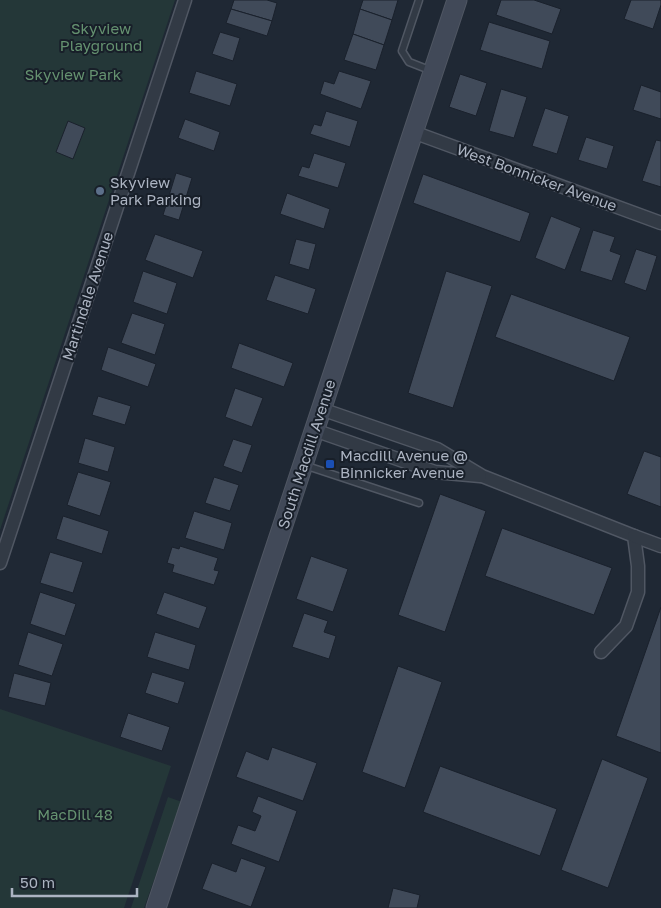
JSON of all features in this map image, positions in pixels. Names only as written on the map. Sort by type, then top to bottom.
[{"type":"street","name":"Martindale Avenue","points":[[0,563],[185,0]]},
{"type":"street","name":"South Macdill Avenue","points":[[156,908],[457,0]]},
{"type":"street","name":"West Bonnicker Avenue","points":[[413,132],[661,222]]},
{"type":"street","points":[[321,409],[437,449],[482,476],[661,546]]},
{"type":"street","points":[[314,430],[435,472],[482,476]]},
{"type":"street","points":[[601,652],[626,626],[638,592],[638,566],[634,536]]},
{"type":"lane","points":[[418,0],[402,52],[409,62],[433,72]]},
{"type":"lane","points":[[303,465],[419,503]]},
{"type":"green space","name":"Skyview Park","points":[[0,0],[175,0],[0,530]]},
{"type":"green space","name":"MacDill 48","points":[[0,709],[171,766],[124,908],[0,908]]},
{"type":"green space","points":[[168,797],[182,802],[144,908],[131,908]]},
{"type":"building","points":[[234,0],[267,0],[277,3],[272,21],[231,9]]},
{"type":"building","points":[[363,0],[398,0],[392,20],[360,9]]},
{"type":"building","points":[[501,0],[534,0],[561,9],[552,34],[496,15]]},
{"type":"building","points":[[631,0],[661,0],[653,29],[624,19]]},
{"type":"building","points":[[231,9],[272,21],[267,36],[226,23]]},
{"type":"building","points":[[360,9],[392,20],[384,45],[353,34]]},
{"type":"building","points":[[489,22],[550,41],[542,69],[480,50]]},
{"type":"building","points":[[220,32],[240,38],[233,61],[212,54]]},
{"type":"building","points":[[353,34],[384,45],[376,70],[344,60]]},
{"type":"building","points":[[196,71],[237,84],[230,106],[189,93]]},
{"type":"building","points":[[339,71],[371,81],[361,109],[320,94],[324,81],[334,84]]},
{"type":"building","points":[[460,74],[487,83],[476,116],[449,107]]},
{"type":"building","points":[[641,85],[661,92],[661,119],[633,110]]},
{"type":"building","points":[[501,89],[527,97],[514,138],[489,131]]},
{"type":"building","points":[[545,108],[569,116],[557,154],[532,146]]},
{"type":"building","points":[[326,111],[358,121],[350,147],[310,134],[314,124],[321,126]]},
{"type":"building","points":[[185,119],[220,132],[214,151],[178,138]]},
{"type":"building","points":[[68,121],[85,128],[73,159],[56,152]]},
{"type":"building","points":[[586,137],[614,146],[607,169],[578,160]]},
{"type":"building","points":[[656,140],[661,141],[661,187],[642,181]]},
{"type":"building","points":[[314,153],[346,163],[338,188],[298,176],[302,166],[309,168]]},
{"type":"building","points":[[176,173],[192,178],[179,220],[163,215]]},
{"type":"building","points":[[423,174],[530,213],[520,242],[413,203]]},
{"type":"building","points":[[287,193],[330,209],[324,229],[280,214]]},
{"type":"building","points":[[551,216],[581,228],[565,270],[535,258]]},
{"type":"building","points":[[593,230],[615,237],[610,251],[621,255],[612,281],[580,271]]},
{"type":"building","points":[[155,234],[203,251],[193,278],[145,260]]},
{"type":"building","points":[[296,239],[316,244],[309,270],[289,264]]},
{"type":"building","points":[[636,249],[657,256],[646,291],[624,283]]},
{"type":"building","points":[[143,271],[177,283],[167,314],[133,302]]},
{"type":"building","points":[[446,271],[492,286],[453,408],[408,393]]},
{"type":"building","points":[[275,275],[316,289],[308,314],[266,300]]},
{"type":"building","points":[[511,294],[630,337],[614,381],[495,337]]},
{"type":"building","points":[[132,313],[165,324],[155,355],[121,343]]},
{"type":"building","points":[[239,343],[293,363],[284,387],[231,368]]},
{"type":"building","points":[[108,347],[156,364],[148,387],[101,370]]},
{"type":"building","points":[[235,388],[263,398],[252,427],[225,417]]},
{"type":"building","points":[[98,396],[131,406],[125,425],[92,415]]},
{"type":"building","points":[[85,438],[115,447],[108,472],[78,463]]},
{"type":"building","points":[[233,439],[252,445],[242,473],[223,466]]},
{"type":"building","points":[[644,451],[661,457],[661,507],[627,494]]},
{"type":"building","points":[[78,472],[111,482],[100,516],[67,505]]},
{"type":"building","points":[[214,477],[239,485],[230,511],[205,503]]},
{"type":"building","points":[[440,494],[486,511],[445,632],[398,615]]},
{"type":"building","points":[[194,511],[232,523],[224,550],[185,538]]},
{"type":"building","points":[[63,516],[109,531],[102,554],[56,539]]},
{"type":"building","points":[[502,528],[612,568],[594,615],[485,576]]},
{"type":"building","points":[[180,546],[218,558],[214,570],[219,571],[214,585],[172,572],[174,565],[167,563],[172,547],[179,549]]},
{"type":"building","points":[[50,552],[83,562],[73,593],[40,583]]},
{"type":"building","points":[[311,556],[348,569],[333,612],[296,599]]},
{"type":"building","points":[[40,592],[76,604],[65,636],[30,624]]},
{"type":"building","points":[[164,592],[207,607],[199,629],[156,614]]},
{"type":"building","points":[[661,607],[661,753],[616,736]]},
{"type":"building","points":[[304,613],[328,621],[324,632],[336,636],[329,659],[292,647]]},
{"type":"building","points":[[28,632],[63,644],[52,676],[18,665]]},
{"type":"building","points":[[155,632],[196,645],[189,670],[147,657]]},
{"type":"building","points":[[398,666],[442,682],[405,788],[362,772]]},
{"type":"building","points":[[152,672],[185,682],[178,704],[145,693]]},
{"type":"building","points":[[14,673],[51,683],[45,706],[8,697]]},
{"type":"building","points":[[128,713],[170,727],[162,751],[120,737]]},
{"type":"building","points":[[272,747],[317,763],[303,801],[236,777],[246,751],[268,760]]},
{"type":"building","points":[[602,759],[648,778],[608,888],[561,870]]},
{"type":"building","points":[[440,766],[557,809],[540,856],[423,812]]},
{"type":"building","points":[[258,796],[297,811],[279,862],[231,844],[238,825],[255,831],[261,816],[252,812]]},
{"type":"building","points":[[241,858],[266,867],[251,907],[202,889],[212,863],[236,872]]},
{"type":"building","points":[[393,888],[420,895],[417,908],[388,908]]},
{"type":"place","name":"Skyview Park Parking","points":[[100,191]]},
{"type":"place","name":"Macdill Avenue @ Binnicker Avenue","points":[[330,464]]},
{"type":"park label","name":"Skyview Playground","points":[[101,36]]}]
